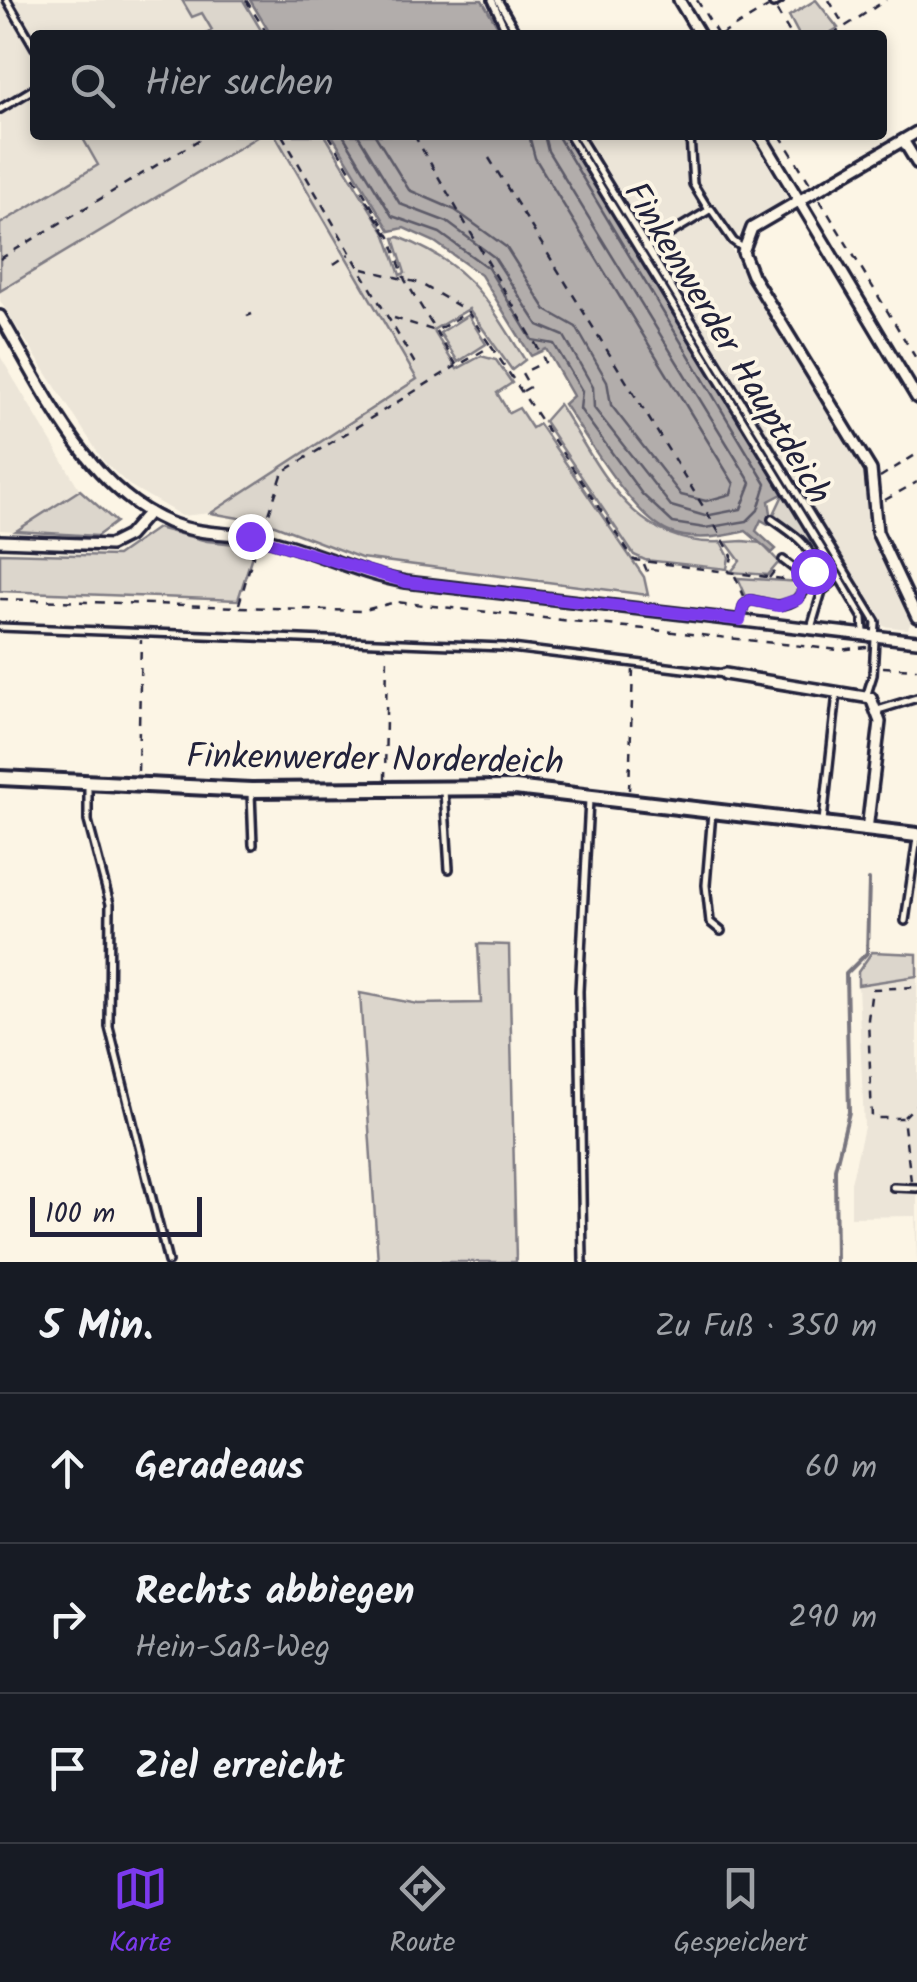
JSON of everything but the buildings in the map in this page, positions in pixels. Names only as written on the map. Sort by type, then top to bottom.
[{"type":"street","points":[[680,0],[697,30]]},
{"type":"street","points":[[917,132],[752,228],[744,248],[752,275],[874,480],[877,532],[917,617]]},
{"type":"street","points":[[763,140],[917,398]]},
{"type":"street","points":[[903,140],[917,164]]},
{"type":"street","points":[[0,317],[87,454],[149,512],[205,533],[261,538],[406,582],[917,640]]},
{"type":"street","points":[[0,541],[110,545],[128,536],[149,512]]},
{"type":"street","points":[[725,674],[866,694],[878,710],[880,728],[867,830]]},
{"type":"street","name":"Finkenwerder Norderdeich","points":[[0,778],[251,790],[385,783],[515,788],[917,834]]},
{"type":"lane","points":[[7,0],[30,39]]},
{"type":"lane","points":[[495,0],[493,9],[505,30]]},
{"type":"lane","points":[[495,0],[515,30]]},
{"type":"lane","points":[[0,109],[30,91]]},
{"type":"lane","name":"Finkenwerder Hauptdeich","points":[[572,140],[643,250],[839,577],[863,618],[864,632]]},
{"type":"lane","points":[[581,140],[643,250],[876,622],[874,666],[866,694]]},
{"type":"lane","points":[[691,140],[694,184],[709,210],[744,248]]},
{"type":"lane","points":[[643,250],[709,210]]},
{"type":"lane","points":[[740,620],[746,602],[786,604],[800,596],[810,581],[814,567],[810,551],[772,520]]},
{"type":"lane","points":[[784,560],[810,581]]},
{"type":"lane","points":[[811,628],[822,590],[839,577]]},
{"type":"lane","points":[[0,627],[503,647],[725,674]]},
{"type":"lane","points":[[823,825],[837,690]]},
{"type":"lane","points":[[878,710],[917,698]]},
{"type":"lane","points":[[88,782],[88,820],[110,904],[109,1027],[168,1262]]},
{"type":"lane","points":[[444,788],[450,869]]},
{"type":"lane","points":[[251,790],[253,845]]},
{"type":"lane","points":[[583,1262],[579,991],[589,797]]},
{"type":"lane","points":[[712,812],[706,902],[710,922],[722,930]]},
{"type":"lane","points":[[906,921],[917,834]]},
{"type":"lane","points":[[893,1187],[914,1187]]},
{"type":"path","points":[[245,0],[264,30]]},
{"type":"path","points":[[697,0],[717,30]]},
{"type":"path","points":[[828,0],[845,27]]},
{"type":"path","points":[[840,30],[886,0]]},
{"type":"path","points":[[728,30],[776,2],[790,30]]},
{"type":"path","points":[[0,259],[199,140]]},
{"type":"path","points":[[285,140],[391,317],[418,370]]},
{"type":"path","points":[[331,140],[390,237],[404,279],[458,366]]},
{"type":"path","points":[[417,140],[546,362],[522,373],[530,387],[521,392]]},
{"type":"path","points":[[783,140],[917,360]]},
{"type":"path","points":[[489,158],[720,534],[732,556],[731,574],[746,602]]},
{"type":"path","points":[[334,264],[351,254]]},
{"type":"path","points":[[361,269],[404,279],[468,312],[634,560],[810,581]]},
{"type":"path","points":[[391,317],[436,331],[468,312]]},
{"type":"path","points":[[239,606],[283,472],[491,346]]},
{"type":"path","points":[[874,480],[917,454]]},
{"type":"path","points":[[875,506],[917,482]]},
{"type":"path","points":[[768,578],[784,560]]},
{"type":"path","points":[[643,562],[650,576]]},
{"type":"path","points":[[0,599],[361,611],[396,602],[839,650],[869,647]]},
{"type":"path","points":[[141,632],[138,773],[152,774]]},
{"type":"path","points":[[385,783],[388,641]]},
{"type":"path","points":[[634,663],[628,790],[646,792]]},
{"type":"path","points":[[874,666],[917,669]]},
{"type":"path","points":[[369,777],[385,783],[399,776]]},
{"type":"path","points":[[917,987],[872,989],[868,1019],[872,1118],[903,1118],[917,1104]]},
{"type":"path","points":[[903,1118],[914,1187]]},
{"type":"shaded area","points":[[0,0],[182,0],[192,16],[201,12],[211,30],[30,30],[30,140],[84,140],[99,164],[0,224]]},
{"type":"shaded area","points":[[182,0],[243,0],[261,30],[212,30],[202,13],[192,17]]},
{"type":"shaded area","points":[[816,0],[838,28],[796,30],[789,16]]},
{"type":"shaded area","points":[[84,140],[252,140],[0,291],[0,224],[98,165]]},
{"type":"shaded area","points":[[252,140],[278,140],[417,379],[211,513],[182,516],[129,485],[104,462],[0,301],[0,291]]},
{"type":"shaded area","points":[[278,140],[328,140],[386,235],[400,275],[405,273],[394,238],[399,237],[443,259],[487,301],[525,360],[512,370],[469,309],[433,330],[457,369],[481,356],[496,360],[512,383],[497,393],[509,413],[519,408],[532,428],[539,424],[644,577],[648,595],[361,558],[272,524],[211,513],[417,379]]},
{"type":"shaded area","points":[[589,140],[754,140],[789,201],[727,242],[866,472],[871,531],[911,622],[908,629],[883,626]]},
{"type":"shaded area","points":[[468,315],[486,344],[458,362],[440,333]]},
{"type":"shaded area","points":[[0,356],[80,490],[16,531],[0,530]]},
{"type":"shaded area","points":[[559,404],[622,499],[664,532],[690,540],[721,542],[729,557],[727,569],[645,560],[634,555],[544,421]]},
{"type":"shaded area","points":[[80,490],[116,522],[97,536],[16,531]]},
{"type":"shaded area","points":[[784,493],[829,567],[818,569],[809,541],[774,514]]},
{"type":"shaded area","points":[[157,528],[207,541],[255,546],[238,600],[0,591],[0,553],[117,556]]},
{"type":"shaded area","points":[[726,542],[761,543],[779,562],[768,575],[731,572],[740,561]]},
{"type":"shaded area","points":[[738,578],[801,584],[793,596],[777,601],[746,596]]},
{"type":"shaded area","points":[[478,944],[509,945],[516,1262],[378,1262],[360,993],[418,1004],[481,1003]]},
{"type":"shaded area","points":[[872,952],[917,954],[917,976],[858,985],[858,972]]},
{"type":"shaded area","points":[[917,976],[917,1262],[915,1216],[851,1217],[851,1183],[864,1127],[858,985]]},
{"type":"water","points":[[250,0],[482,0],[500,30],[268,30]]},
{"type":"water","points":[[335,140],[568,140],[784,493],[769,501],[772,519],[768,524],[761,520],[756,531],[776,549],[772,553],[746,531],[708,538],[688,537],[655,524],[626,494],[564,404],[573,396],[546,349],[531,356],[481,275],[435,242],[404,228],[390,231]]},
{"type":"waterway","points":[[836,1262],[835,1169],[849,1112],[846,974],[867,953],[869,880]]},
{"type":"route","points":[[250,536],[368,574],[406,582],[740,620],[744,605],[750,600],[779,606],[798,599],[813,571]]}]
